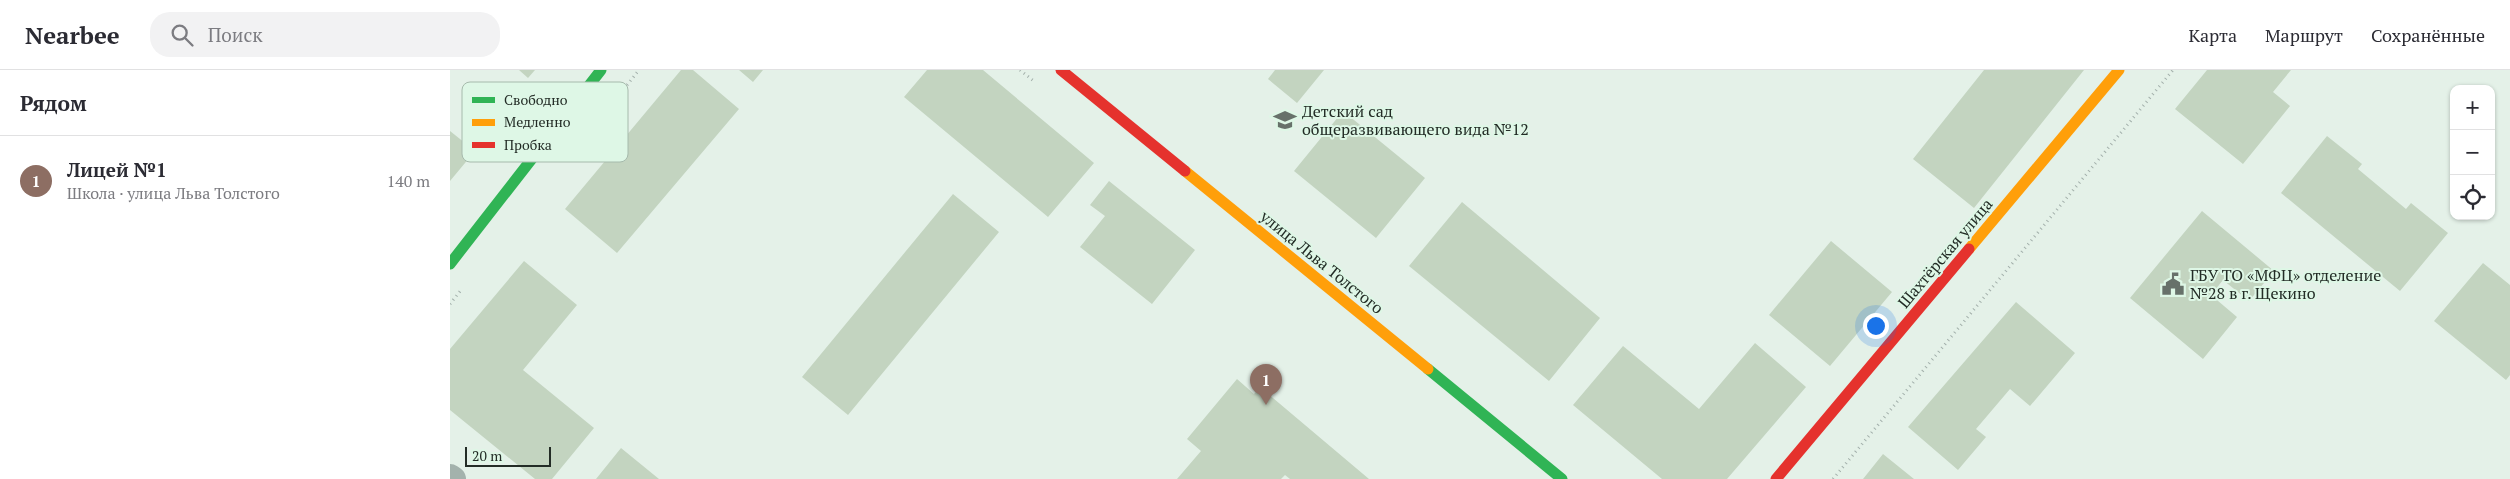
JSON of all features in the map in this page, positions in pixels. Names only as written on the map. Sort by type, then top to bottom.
[{"type":"street","points":[[592,82],[601,70]]},
{"type":"street","name":"улица Льва Толстого","points":[[1061,70],[1562,479]]},
{"type":"street","name":"Шахтёрская улица","points":[[1776,479],[2119,70]]},
{"type":"street","points":[[450,264],[529,162]]},
{"type":"path","points":[[1834,479],[2173,70]]},
{"type":"building","points":[[519,70],[535,70],[528,78]]},
{"type":"building","points":[[681,70],[693,70],[739,109],[617,253],[565,209],[604,162],[628,162],[628,134]]},
{"type":"building","points":[[739,70],[763,70],[753,82]]},
{"type":"building","points":[[927,70],[983,70],[1094,163],[1048,217],[904,97]]},
{"type":"building","points":[[1275,70],[1324,70],[1297,103],[1268,79]]},
{"type":"building","points":[[1984,70],[2084,70],[1974,208],[1913,159]]},
{"type":"building","points":[[2207,70],[2291,70],[2273,92],[2290,106],[2243,164],[2175,109]]},
{"type":"building","points":[[1343,111],[1425,178],[1376,238],[1294,171]]},
{"type":"building","points":[[450,131],[462,141],[462,162],[466,162],[450,181]]},
{"type":"building","points":[[2327,136],[2362,164],[2358,169],[2406,209],[2411,203],[2448,233],[2400,291],[2281,193]]},
{"type":"building","points":[[1109,181],[1195,250],[1152,304],[1080,247],[1105,216],[1090,205]]},
{"type":"building","points":[[953,194],[999,232],[848,415],[802,377]]},
{"type":"building","points":[[1462,202],[1600,318],[1549,381],[1409,266]]},
{"type":"building","points":[[2202,211],[2274,271],[2249,301],[2223,280],[2211,295],[2237,317],[2203,359],[2130,298]]},
{"type":"building","points":[[1831,241],[1892,292],[1830,366],[1769,315]]},
{"type":"building","points":[[524,261],[577,305],[523,370],[594,428],[552,479],[535,479],[450,410],[450,349]]},
{"type":"building","points":[[2483,263],[2510,285],[2510,375],[2506,380],[2434,321]]},
{"type":"building","points":[[2016,302],[2075,353],[2030,406],[2010,389],[1976,429],[1986,437],[1958,470],[1908,427]]},
{"type":"building","points":[[1755,343],[1806,387],[1727,479],[1662,479],[1573,405],[1623,346],[1699,409]]},
{"type":"building","points":[[1237,379],[1254,394],[1260,387],[1369,479],[1290,479],[1285,475],[1281,479],[1177,479],[1201,451],[1187,439]]},
{"type":"building","points":[[621,448],[659,479],[596,479]]},
{"type":"building","points":[[1883,454],[1914,479],[1863,479]]},
{"type":"traffic: fast","points":[[592,82],[601,70]]},
{"type":"traffic: fast","points":[[450,264],[529,162]]},
{"type":"traffic: fast","points":[[1428,369],[1562,479]]},
{"type":"traffic: slow","points":[[1969,249],[2119,70]]},
{"type":"traffic: slow","points":[[1185,171],[1428,369]]},
{"type":"traffic: jam","points":[[1061,70],[1185,171]]},
{"type":"traffic: jam","points":[[1776,479],[1969,249]]},
{"type":"place","name":"Детский сад общеразвивающего вида №12","points":[[1285,120]]},
{"type":"place","name":"ГБУ ТО «МФЦ» отделение №28 в г. Щекино","points":[[2173,284]]},
{"type":"place","name":"Лицей №1","points":[[1266,405]]}]
